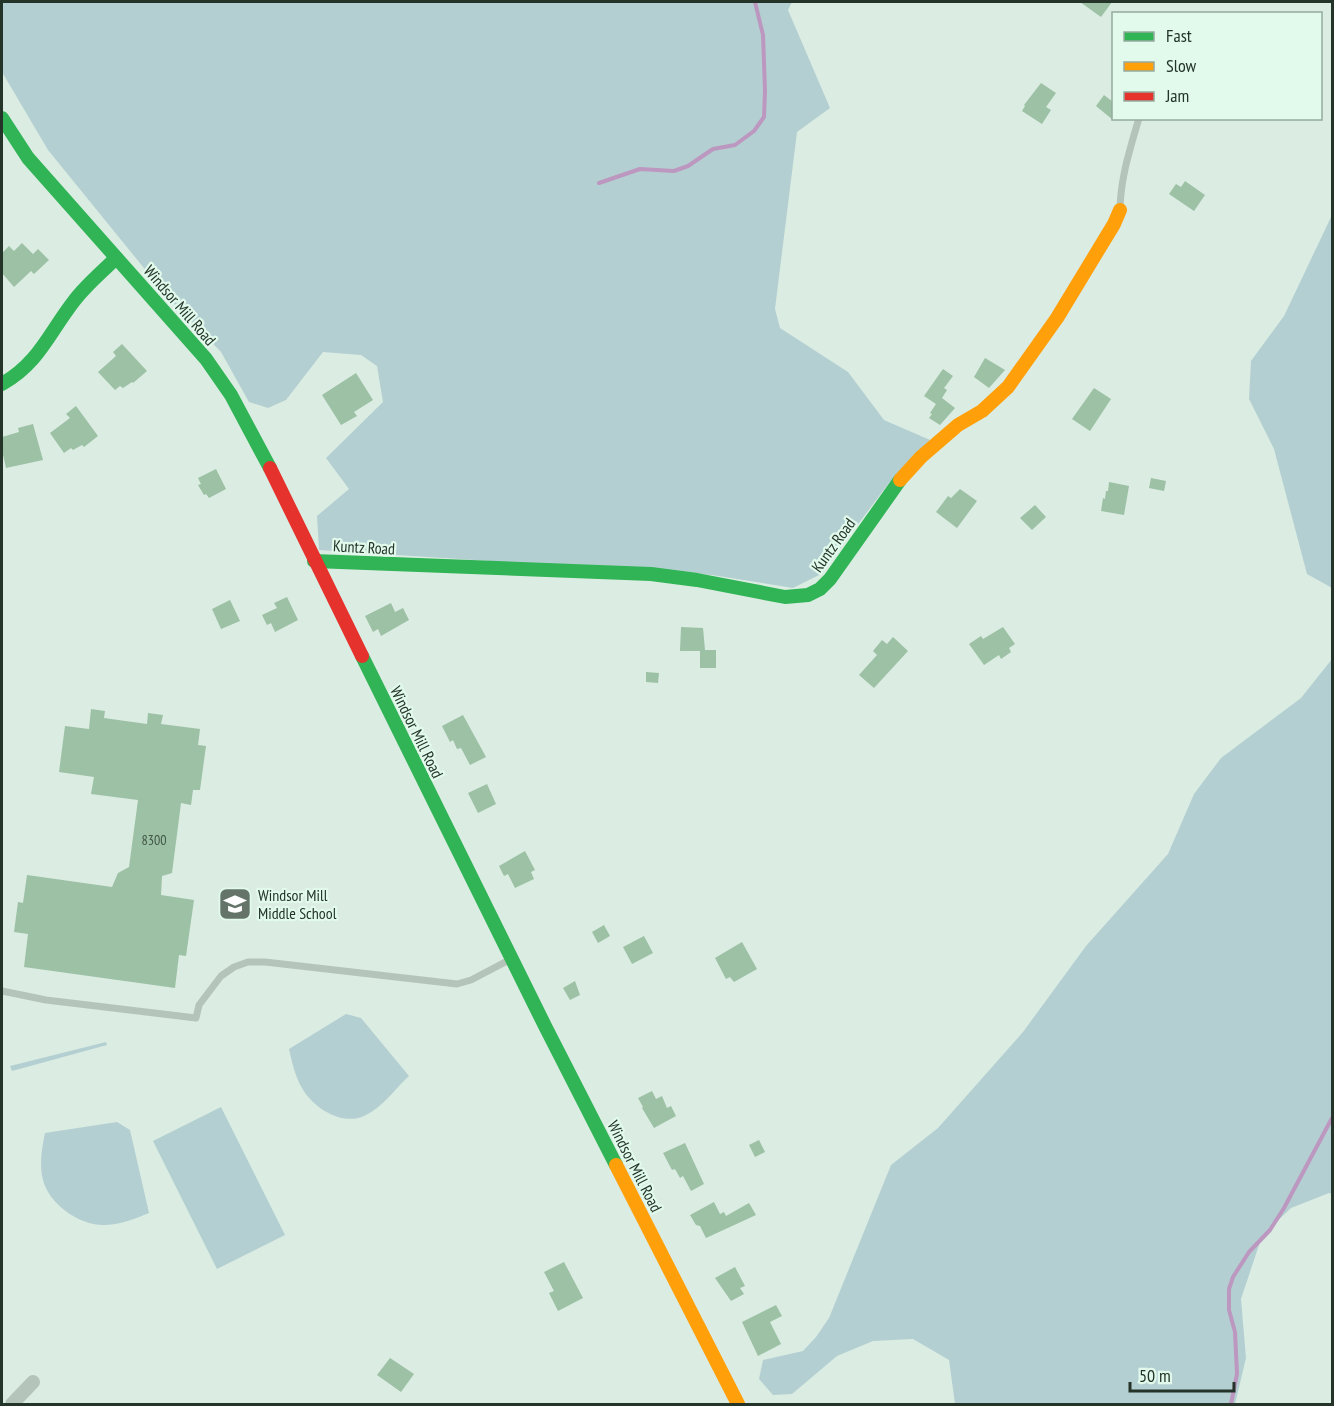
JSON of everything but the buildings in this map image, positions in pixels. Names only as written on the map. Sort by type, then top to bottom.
[{"type":"main road","name":"Windsor Mill Road","points":[[2,118],[28,158],[206,359],[231,395],[254,436],[512,959],[738,1404]]},
{"type":"main road","name":"Kuntz Road","points":[[314,561],[651,574],[696,580],[782,597],[812,594],[831,579],[905,473],[958,425],[982,411],[1008,387],[1057,318],[1114,224],[1120,210]]},
{"type":"main road","points":[[2,384],[22,373],[33,361],[71,305],[116,258]]},
{"type":"street","points":[[12,1404],[33,1382]]},
{"type":"lane","points":[[1120,210],[1125,164],[1138,120]]},
{"type":"lane","points":[[2,991],[46,1000],[196,1018],[198,1005],[221,976],[234,967],[248,962],[457,984],[471,980],[512,959]]},
{"type":"shaded area","points":[[2,2],[792,2],[788,10],[830,108],[797,132],[775,309],[780,328],[848,372],[884,420],[930,440],[888,484],[821,574],[793,588],[712,575],[319,550],[317,516],[349,489],[326,458],[383,402],[377,366],[361,355],[323,352],[286,400],[268,408],[249,402],[221,352],[165,294],[48,150],[2,72]]},
{"type":"shaded area","points":[[1332,215],[1332,588],[1307,574],[1274,449],[1249,399],[1251,361],[1284,316]]},
{"type":"shaded area","points":[[1332,659],[1332,1194],[1329,1193],[1291,1208],[1262,1236],[1241,1299],[1246,1358],[1235,1404],[955,1404],[949,1360],[913,1339],[873,1341],[837,1356],[792,1394],[773,1395],[759,1379],[763,1360],[803,1351],[829,1318],[891,1165],[938,1128],[1023,1032],[1086,946],[1168,854],[1194,794],[1221,758],[1301,698]]},
{"type":"shaded area","points":[[346,1014],[361,1018],[409,1076],[371,1113],[347,1119],[329,1113],[307,1095],[294,1069],[289,1049]]},
{"type":"shaded area","points":[[106,1042],[107,1045],[12,1071],[10,1066]]},
{"type":"shaded area","points":[[221,1107],[285,1235],[217,1269],[153,1141]]},
{"type":"shaded area","points":[[117,1122],[130,1130],[149,1213],[115,1224],[94,1224],[66,1212],[46,1189],[41,1168],[45,1133]]},
{"type":"waterway","points":[[599,183],[640,169],[674,171],[688,166],[713,149],[735,145],[754,131],[764,117],[765,91],[763,35],[755,2]]},
{"type":"waterway","points":[[1231,1404],[1237,1374],[1235,1332],[1229,1310],[1229,1289],[1233,1277],[1249,1252],[1270,1230],[1284,1208],[1332,1118]]},
{"type":"traffic: fast","points":[[2,118],[28,158],[206,359],[231,395],[270,468]]},
{"type":"traffic: fast","points":[[2,384],[25,367],[79,295],[116,258]]},
{"type":"traffic: fast","points":[[314,561],[651,574],[697,580],[785,597],[808,595],[820,589],[830,579],[900,480]]},
{"type":"traffic: fast","points":[[362,656],[616,1165]]},
{"type":"traffic: slow","points":[[900,480],[921,457],[958,425],[982,411],[1008,387],[1057,318],[1114,224],[1120,210]]},
{"type":"traffic: slow","points":[[616,1165],[738,1404]]},
{"type":"traffic: jam","points":[[270,468],[362,656]]},
{"type":"place","name":"Windsor Mill Middle School","points":[[235,904]]}]
